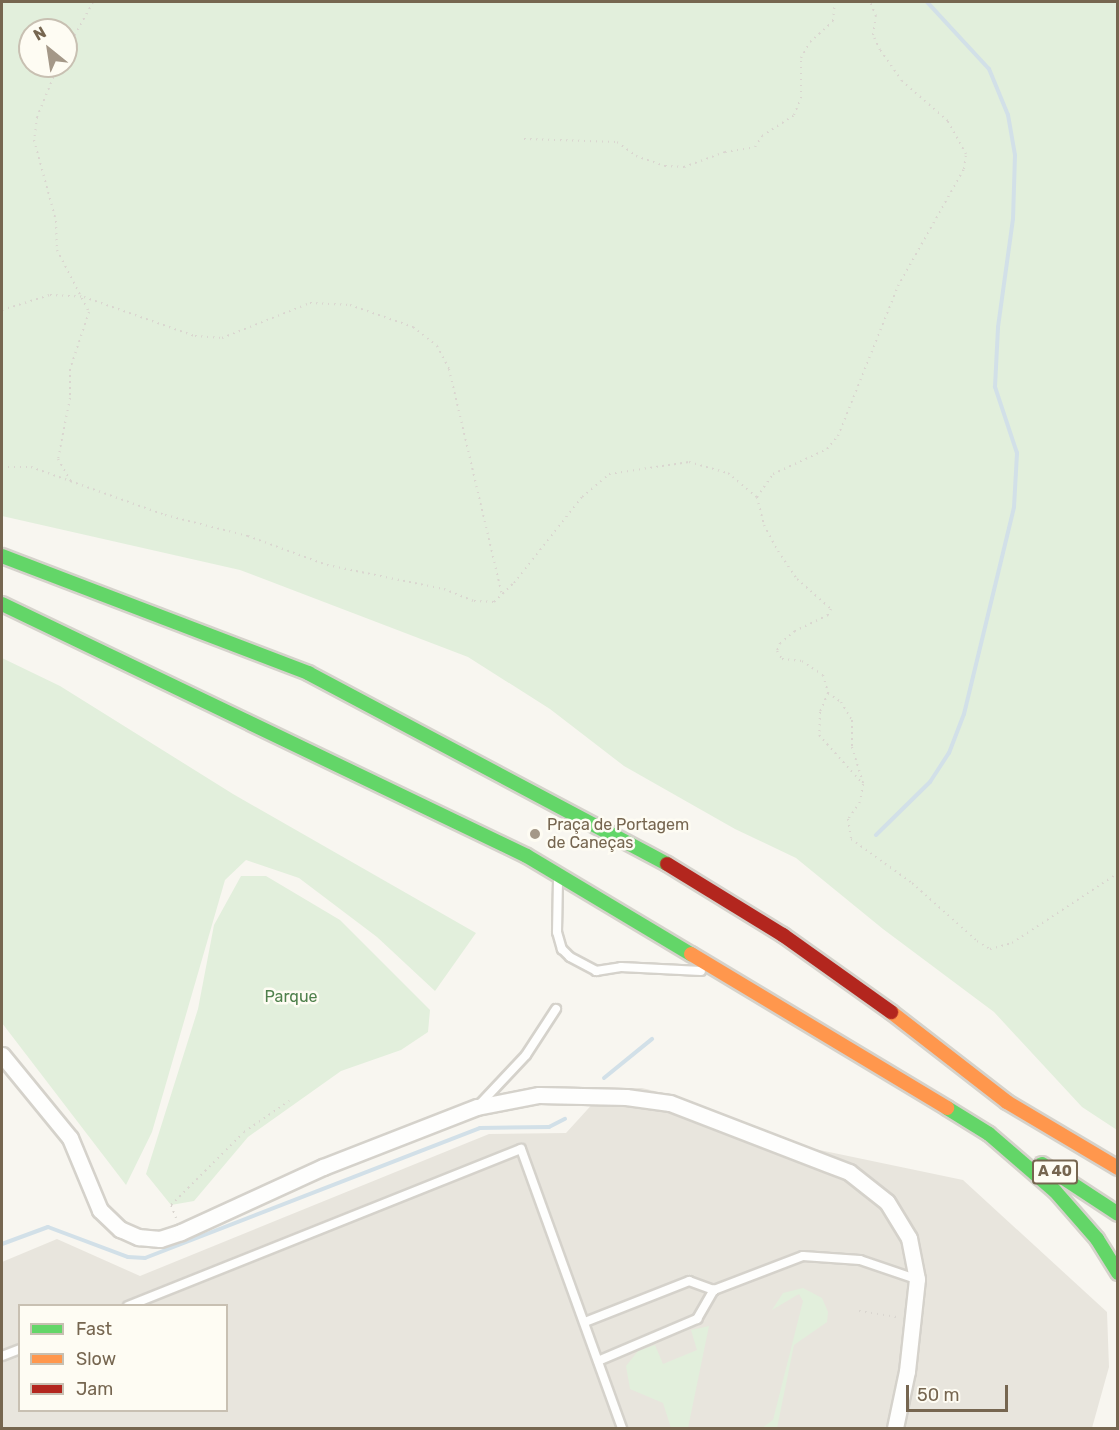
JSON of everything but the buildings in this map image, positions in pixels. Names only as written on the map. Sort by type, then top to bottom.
[{"type":"highway","points":[[2,556],[308,673],[628,841],[827,964],[1007,1102],[1118,1168]]},
{"type":"highway","points":[[2,603],[527,856],[720,972],[989,1134],[1080,1216],[1118,1274]]},
{"type":"highway","name":"A 40","points":[[1007,1102],[1084,1165]]},
{"type":"highway","name":"A 40","points":[[989,1134],[1075,1183],[1118,1214]]},
{"type":"street","points":[[2,1055],[70,1138],[93,1197],[110,1221],[138,1237],[160,1239],[181,1232],[323,1167],[477,1107],[539,1095],[626,1097],[670,1103],[849,1172],[886,1202],[909,1238],[917,1279],[907,1371],[895,1428]]},
{"type":"lane","points":[[558,875],[557,933],[562,949],[570,957],[596,971],[621,967],[720,972]]},
{"type":"lane","points":[[477,1107],[526,1055],[556,1009]]},
{"type":"lane","points":[[131,1304],[521,1149],[622,1428]]},
{"type":"lane","points":[[585,1322],[689,1281],[714,1290],[818,1254],[860,1260],[917,1279]]},
{"type":"lane","points":[[598,1361],[697,1319],[714,1290]]},
{"type":"lane","points":[[2,1356],[18,1350]]},
{"type":"path","points":[[78,29],[93,2]]},
{"type":"path","points":[[524,139],[617,142],[636,156],[665,166],[684,167],[725,152],[750,149],[762,136],[794,115],[801,98],[801,58],[810,42],[832,21],[835,2]]},
{"type":"path","points":[[757,497],[773,474],[827,449],[838,436],[898,286],[964,169],[966,154],[948,121],[902,81],[880,50],[873,35],[876,16],[870,2]]},
{"type":"path","points":[[53,78],[37,117],[34,140],[56,221],[57,250],[84,297],[89,312],[70,369],[70,398],[58,459],[72,483]]},
{"type":"path","points":[[2,310],[50,295],[84,297],[195,336],[222,338],[310,303],[351,305],[413,327],[437,346],[450,369],[502,595]]},
{"type":"path","points":[[2,468],[31,467],[165,515],[248,536],[327,565],[444,589],[474,601],[494,602],[582,497],[609,474],[689,462],[728,473],[757,497],[764,525],[796,579],[831,609],[828,615],[795,631],[780,643],[777,651],[782,659],[802,661],[823,675],[828,693],[820,712],[819,735],[863,784]]},
{"type":"path","points":[[828,693],[841,702],[852,720],[852,747],[863,784],[860,802],[848,819],[851,839],[912,884],[976,941],[990,949],[1012,943],[1118,873]]},
{"type":"path","points":[[181,1232],[171,1204],[244,1132],[289,1101]]},
{"type":"path","points":[[859,1311],[897,1317]]},
{"type":"shaded area","points":[[607,1088],[642,1088],[671,1095],[786,1143],[963,1180],[1107,1312],[1109,1367],[1092,1428],[2,1428],[2,1262],[57,1239],[140,1276],[489,1134],[566,1133]]},
{"type":"green space","points":[[2,2],[1117,2],[1117,1130],[1082,1107],[994,1012],[883,929],[796,858],[735,829],[624,766],[550,709],[468,657],[240,570],[2,516]]},
{"type":"green space","points":[[2,658],[60,686],[233,794],[476,933],[435,991],[377,937],[299,878],[246,860],[225,880],[152,1132],[126,1185],[2,1023]]},
{"type":"green space","name":"Parque","points":[[241,876],[266,876],[340,920],[430,1010],[428,1032],[401,1050],[341,1071],[248,1137],[194,1201],[171,1205],[146,1174],[198,1009],[214,925]]},
{"type":"green space","points":[[803,1288],[822,1298],[828,1312],[827,1322],[794,1345],[777,1428],[762,1428],[773,1420],[803,1301],[799,1294],[772,1310],[783,1293]]},
{"type":"green space","points":[[709,1326],[688,1428],[671,1428],[663,1403],[630,1389],[626,1366],[638,1351],[655,1345],[663,1364],[697,1350],[691,1330]]},
{"type":"waterway","points":[[876,835],[930,782],[949,753],[964,714],[1014,507],[1017,453],[995,387],[998,327],[1013,219],[1015,155],[1008,115],[989,69],[927,2]]},
{"type":"waterway","points":[[604,1078],[652,1039]]},
{"type":"waterway","points":[[2,1244],[48,1227],[128,1257],[145,1258],[480,1128],[549,1127],[565,1119]]},
{"type":"traffic: fast","points":[[2,556],[308,673],[667,864]]},
{"type":"traffic: fast","points":[[2,604],[527,856],[691,954]]},
{"type":"traffic: fast","points":[[947,1108],[989,1134],[1055,1191],[1097,1239],[1118,1273]]},
{"type":"traffic: fast","points":[[1042,1164],[1118,1214]]},
{"type":"traffic: slow","points":[[691,954],[947,1108]]},
{"type":"traffic: slow","points":[[891,1012],[1007,1102],[1118,1168]]},
{"type":"traffic: jam","points":[[667,864],[783,935],[891,1012]]},
{"type":"place","name":"Praça de Portagem de Caneças","points":[[535,834]]}]
